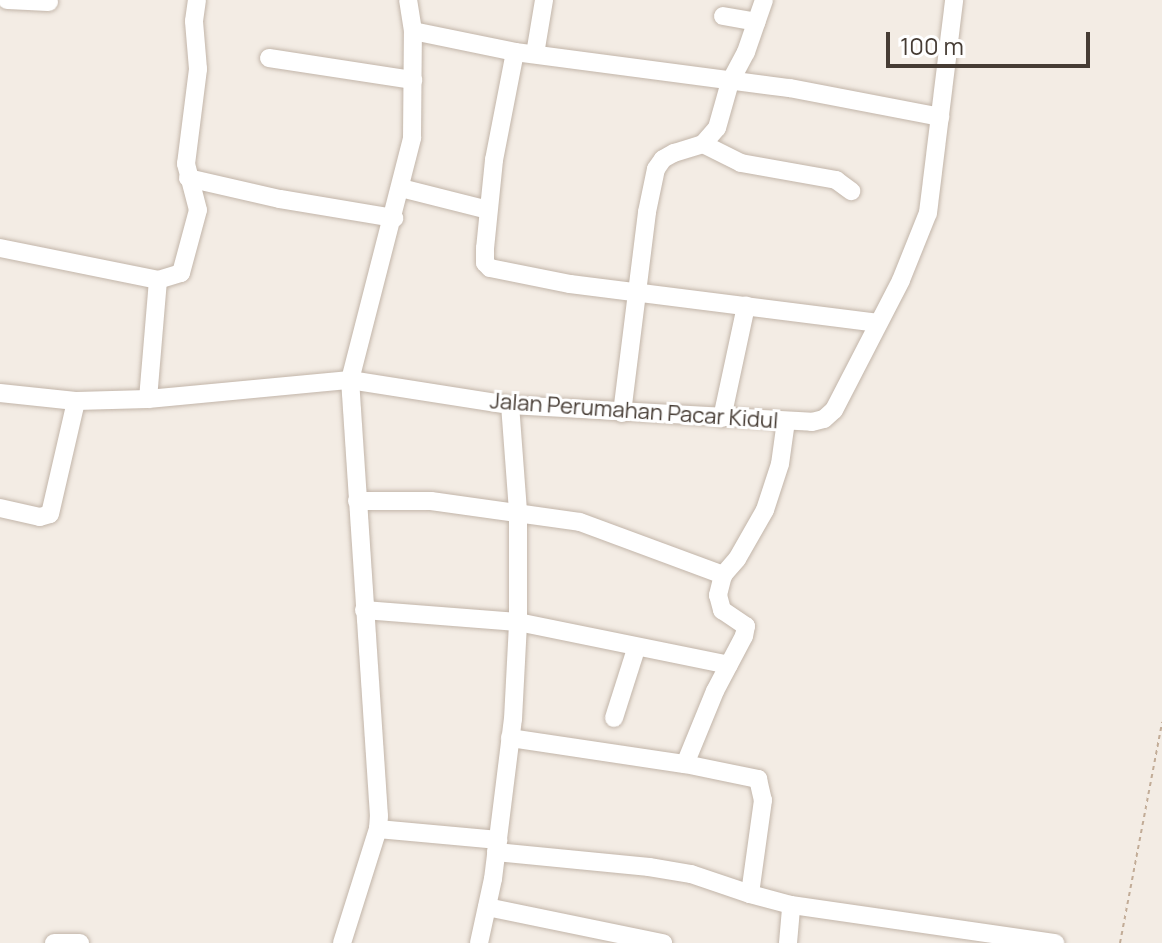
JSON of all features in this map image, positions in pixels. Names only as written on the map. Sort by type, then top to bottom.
[{"type":"street","points":[[7,0],[49,2]]},
{"type":"street","points":[[0,248],[158,280],[181,273],[198,210],[186,164],[198,69],[194,21],[197,0]]},
{"type":"street","points":[[342,943],[378,829],[350,380],[394,218],[412,138],[413,31],[408,0]]},
{"type":"street","points":[[535,54],[544,0]]},
{"type":"street","points":[[622,413],[647,212],[656,169],[663,159],[674,153],[703,144],[717,128],[730,82],[764,0]]},
{"type":"street","name":"Jalan Perumahan Pacar Kidul","points":[[0,393],[76,401],[148,399],[350,380],[510,405],[786,421],[824,419],[834,410],[901,280],[928,213],[954,0]]},
{"type":"street","points":[[723,16],[756,22]]},
{"type":"street","points":[[413,31],[515,52],[790,88],[940,117]]},
{"type":"street","points":[[515,52],[498,128],[488,210],[485,263],[490,268],[639,293],[877,323]]},
{"type":"street","points":[[269,58],[413,80]]},
{"type":"street","points":[[703,144],[741,163],[836,180],[851,191]]},
{"type":"street","points":[[188,178],[280,199],[394,218]]},
{"type":"street","points":[[401,188],[488,210]]},
{"type":"street","points":[[148,399],[158,280]]},
{"type":"street","points":[[722,418],[746,306]]},
{"type":"street","points":[[0,508],[40,517],[50,514],[76,401]]},
{"type":"street","points":[[479,943],[497,846],[510,738],[518,622],[518,511],[510,405]]},
{"type":"street","points":[[685,764],[746,626],[722,610],[718,601],[723,575],[737,559],[765,510],[780,464],[786,421]]},
{"type":"street","points":[[357,501],[431,501],[580,522],[723,575]]},
{"type":"street","points":[[364,610],[518,622],[636,649],[729,665]]},
{"type":"street","points":[[614,718],[636,649]]},
{"type":"street","points":[[510,738],[685,764],[758,779],[763,800],[750,894]]},
{"type":"street","points":[[378,829],[663,870],[718,882],[791,905],[1055,943]]},
{"type":"street","points":[[788,943],[791,905]]},
{"type":"street","points":[[487,907],[663,943]]},
{"type":"street","points":[[54,943],[80,943]]},
{"type":"path","points":[[1120,943],[1162,722]]}]
